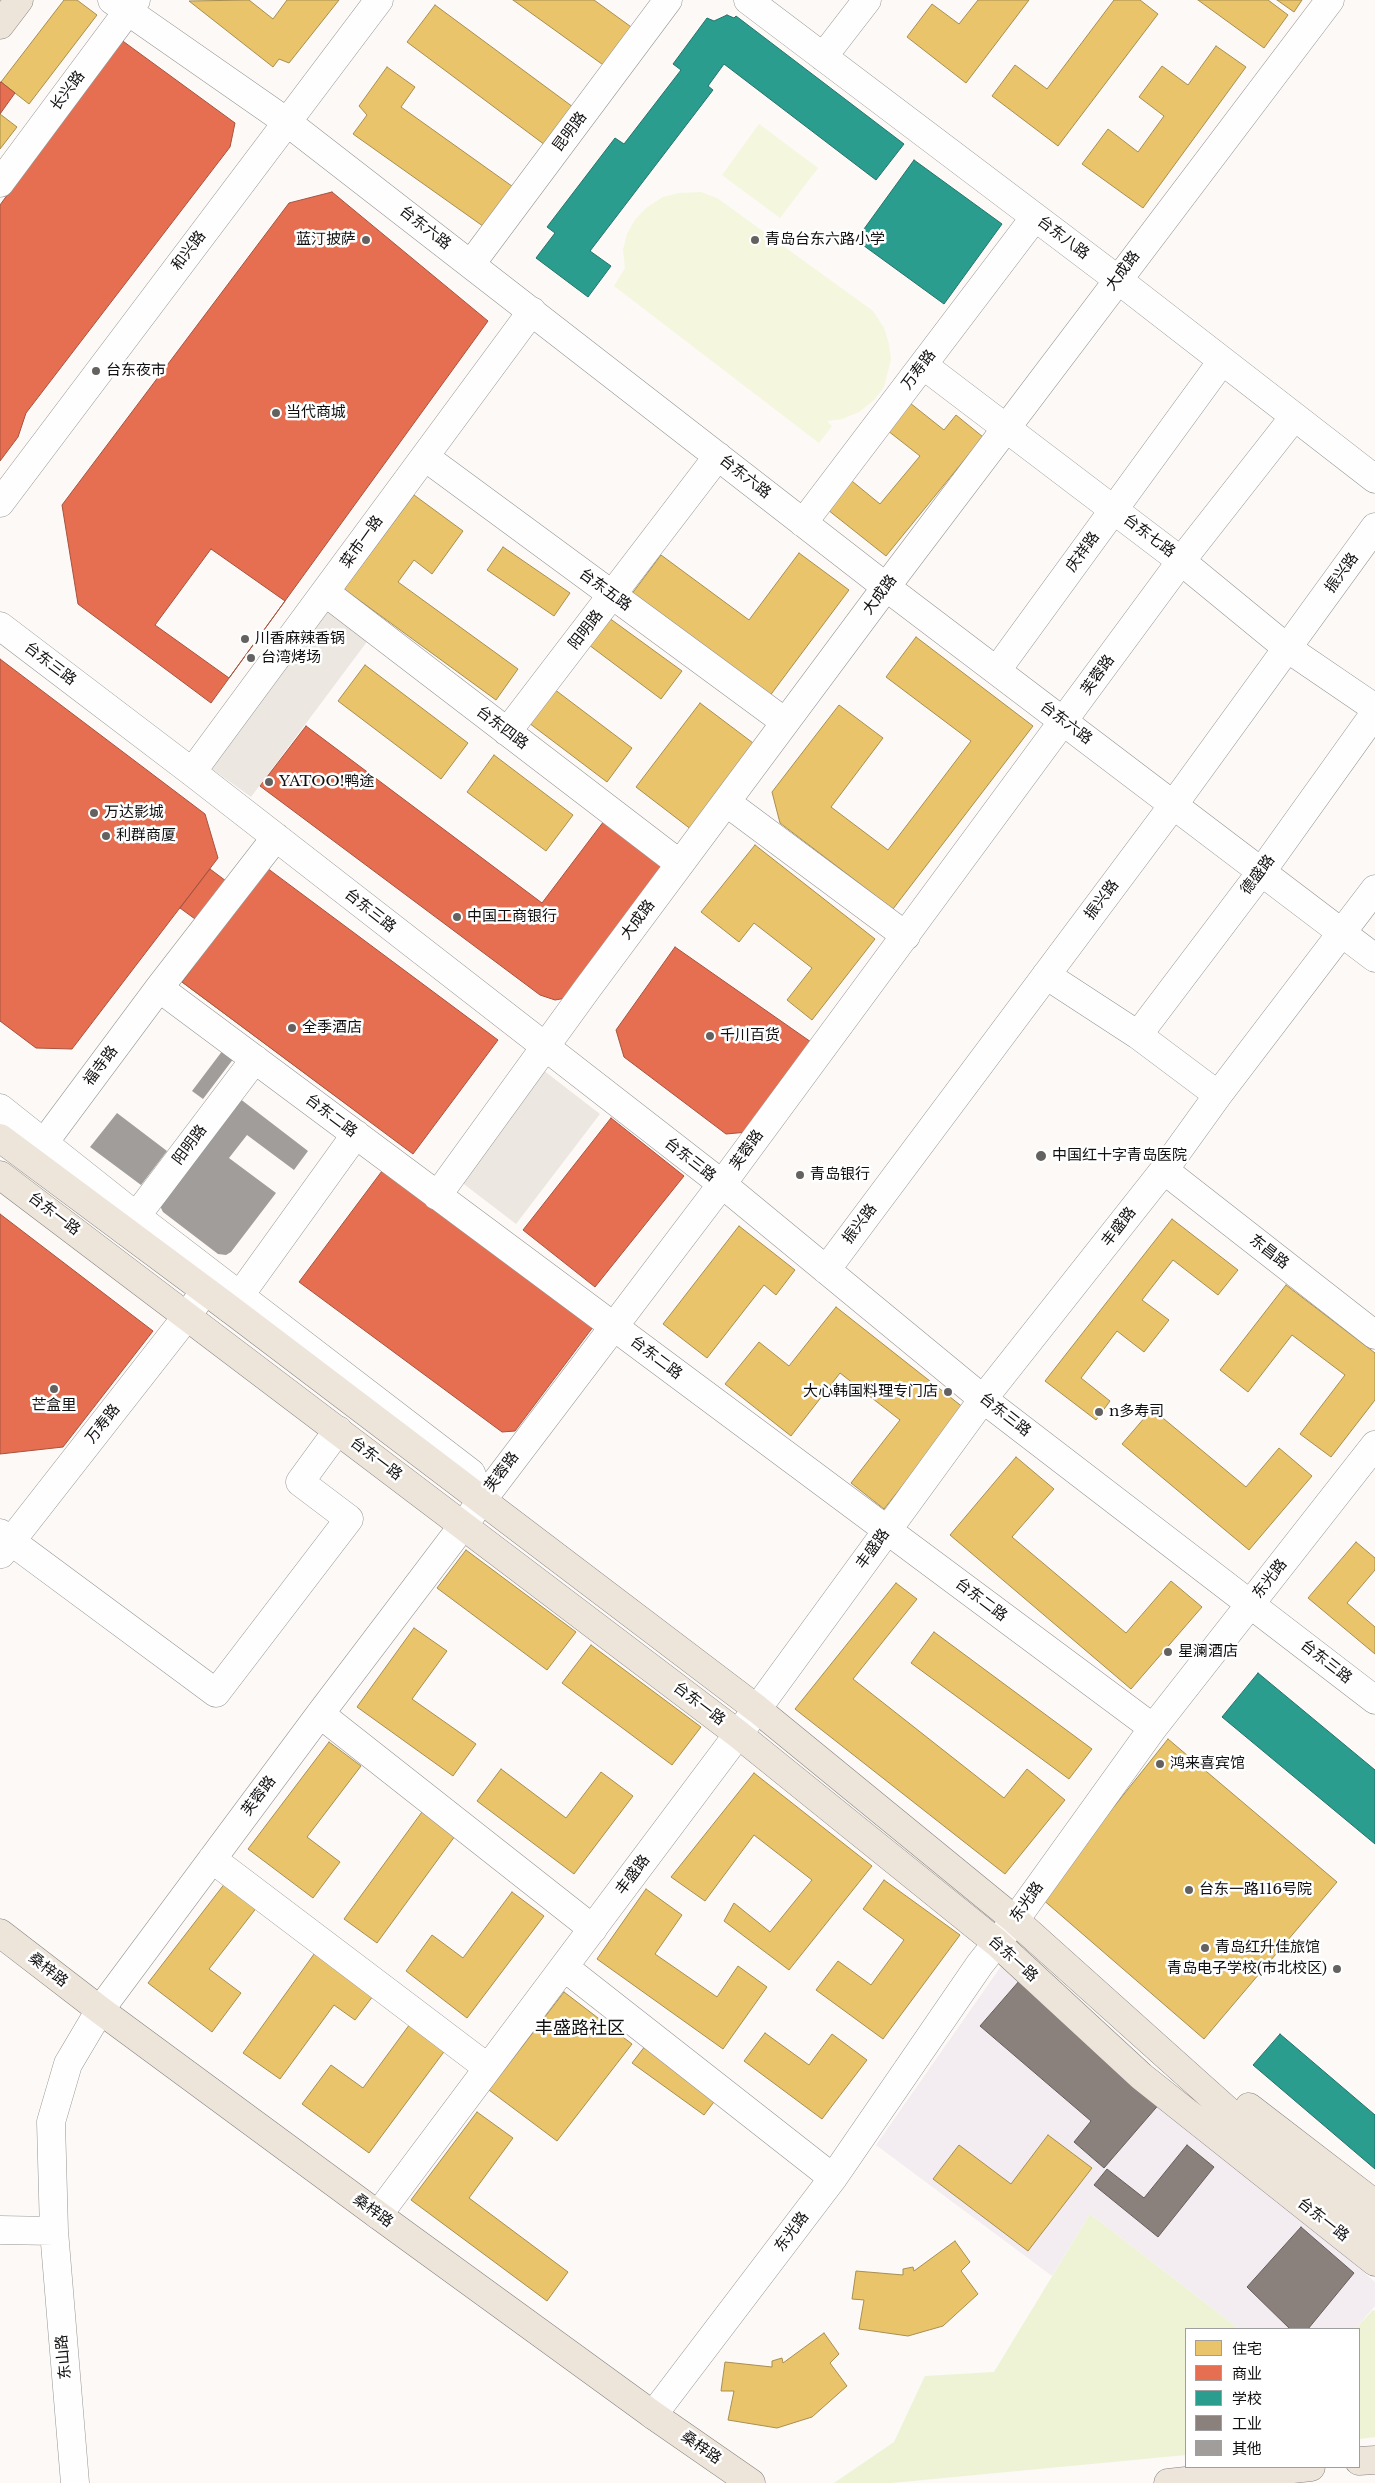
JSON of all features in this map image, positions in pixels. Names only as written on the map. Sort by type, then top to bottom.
[{"type":"main road","points":[[0,25],[19,0]]},
{"type":"main road","name":"台东一路","points":[[0,1138],[130,1224],[205,1290],[235,1302],[481,1499],[757,1709],[1015,1920],[1205,2090],[1246,2105],[1375,2204]]},
{"type":"main road","name":"台东一路","points":[[0,1175],[188,1315],[738,1734],[997,1943],[1141,2076],[1375,2262]]},
{"type":"main road","name":"桑梓路","points":[[0,1932],[100,2010],[378,2214],[653,2415],[751,2483]]},
{"type":"main road","points":[[1205,2090],[1276,2154],[1375,2233]]},
{"type":"main road","points":[[1360,2461],[1375,2460]]},
{"type":"main road","points":[[1168,2483],[1302,2468]]},
{"type":"street","name":"和兴路","points":[[0,503],[379,0]]},
{"type":"street","name":"昆明路","points":[[471,264],[668,0]]},
{"type":"street","name":"台东八路","points":[[748,0],[1117,279],[1375,479]]},
{"type":"street","points":[[823,57],[867,0]]},
{"type":"street","name":"大成路","points":[[437,1196],[587,989],[785,722],[1117,279],[1330,0]]},
{"type":"street","name":"台东六路","points":[[125,4],[287,122],[886,587],[1375,958]]},
{"type":"street","name":"长兴路","points":[[0,183],[125,4]]},
{"type":"street","name":"万寿路","points":[[803,523],[1035,217]]},
{"type":"street","name":"菜市一路","points":[[192,772],[532,312]]},
{"type":"street","name":"庆祥路","points":[[997,670],[1222,361]]},
{"type":"street","name":"台东七路","points":[[923,365],[1181,561],[1287,648],[1375,708]]},
{"type":"street","name":"芙蓉路","points":[[100,2010],[481,1499],[722,1184],[1181,561],[1294,417]]},
{"type":"street","name":"阳明路","points":[[507,732],[613,596],[718,456]]},
{"type":"street","name":"台东五路","points":[[424,457],[785,722]]},
{"type":"street","name":"振兴路","points":[[826,1270],[1174,804],[1375,527]]},
{"type":"street","name":"台东四路","points":[[318,602],[507,732],[680,864]]},
{"type":"street","name":"台东三路","points":[[0,626],[192,772],[544,1048],[722,1184],[983,1399],[1375,1700]]},
{"type":"street","name":"德盛路","points":[[1138,1035],[1262,871],[1375,713]]},
{"type":"street","points":[[726,802],[906,936]]},
{"type":"street","name":"福寺路","points":[[43,1144],[159,988],[276,837]]},
{"type":"street","name":"丰盛路","points":[[378,2214],[757,1709],[983,1399],[1164,1170],[1218,1094],[1375,889]]},
{"type":"street","points":[[1046,975],[1138,1035],[1218,1094]]},
{"type":"street","name":"台东二路","points":[[159,988],[437,1196],[620,1317],[888,1530],[1153,1728]]},
{"type":"street","name":"阳明路","points":[[130,1224],[255,1059]]},
{"type":"street","points":[[0,1108],[43,1144],[130,1224],[235,1302],[356,1134]]},
{"type":"street","name":"东昌路","points":[[1164,1170],[1375,1335]]},
{"type":"street","name":"万寿路","points":[[4,1543],[188,1315],[205,1290]]},
{"type":"street","points":[[4,1543],[216,1693],[349,1519],[300,1482],[338,1430]]},
{"type":"street","name":"东光路","points":[[653,2415],[833,2178],[980,1964],[1015,1920],[1153,1728],[1375,1445]]},
{"type":"street","points":[[320,1714],[593,1929]]},
{"type":"street","points":[[212,1859],[488,2068]]},
{"type":"street","points":[[564,1967],[833,2178]]},
{"type":"street","name":"东山路","points":[[75,2483],[54,2231],[51,2122],[68,2064],[100,2010]]},
{"type":"street","points":[[0,2230],[54,2231]]},
{"type":"shaded area","points":[[318,602],[369,639],[251,797],[201,761]]},
{"type":"shaded area","points":[[534,1063],[600,1114],[516,1224],[452,1175]]},
{"type":"shaded area","points":[[1004,1962],[1375,2282],[1375,2306],[1356,2328],[1238,2328],[1090,2214],[1052,2276],[876,2145]]},
{"type":"green space","points":[[759,124],[818,168],[780,218],[722,175]]},
{"type":"green space","points":[[701,192],[717,198],[873,311],[884,328],[891,359],[884,387],[874,400],[859,412],[842,419],[827,421],[832,426],[819,443],[614,286],[625,268],[623,250],[627,234],[635,220],[646,208],[663,197],[679,193]]},
{"type":"green space","points":[[1090,2214],[1238,2328],[1185,2328],[1185,2455],[891,2483],[834,2483],[894,2442],[925,2376],[994,2372]]},
{"type":"green space","points":[[1373,2310],[1375,2311],[1375,2437],[1360,2439],[1360,2328],[1356,2328]]},
{"type":"building: 住宅","points":[[64,0],[77,0],[97,15],[29,104],[1,82]]},
{"type":"building: 住宅","points":[[249,0],[273,19],[287,0],[339,0],[289,63],[279,59],[273,67],[189,1]]},
{"type":"building: 住宅","points":[[513,0],[594,0],[634,29],[606,67]]},
{"type":"building: 住宅","points":[[978,0],[1029,0],[966,83],[907,37],[932,4],[959,24]]},
{"type":"building: 住宅","points":[[1114,0],[1140,0],[1158,14],[1058,146],[992,96],[1015,65],[1047,89]]},
{"type":"building: 住宅","points":[[1198,0],[1268,0],[1288,15],[1264,48]]},
{"type":"building: 住宅","points":[[1277,0],[1302,0],[1294,12]]},
{"type":"building: 住宅","points":[[435,5],[573,107],[545,145],[407,42]]},
{"type":"building: 住宅","points":[[1216,46],[1246,67],[1143,208],[1082,164],[1108,129],[1138,152],[1164,116],[1139,97],[1162,66],[1188,85]]},
{"type":"building: 住宅","points":[[128,54],[228,126],[226,145],[207,171],[100,93]]},
{"type":"building: 住宅","points":[[387,67],[415,87],[401,107],[516,189],[487,229],[353,134],[367,115],[359,106]]},
{"type":"building: 住宅","points":[[0,114],[17,127],[0,149]]},
{"type":"building: 住宅","points":[[42,167],[123,227],[156,181],[182,199],[121,281],[16,203]]},
{"type":"building: 住宅","points":[[72,287],[98,307],[41,384],[0,353],[0,305],[38,333]]},
{"type":"building: 住宅","points":[[0,394],[21,410],[0,438]]},
{"type":"building: 住宅","points":[[905,399],[944,430],[956,415],[983,437],[886,556],[823,506],[847,477],[880,504],[920,456],[883,427]]},
{"type":"building: 住宅","points":[[414,495],[463,531],[432,574],[414,560],[398,582],[518,669],[496,700],[344,589]]},
{"type":"building: 住宅","points":[[503,547],[570,593],[554,616],[487,570]]},
{"type":"building: 住宅","points":[[799,553],[849,590],[769,697],[631,595],[661,555],[749,620]]},
{"type":"building: 住宅","points":[[605,615],[682,671],[661,699],[585,642]]},
{"type":"building: 住宅","points":[[916,637],[1033,726],[893,909],[780,823],[772,792],[839,705],[883,738],[831,807],[888,850],[971,741],[886,677]]},
{"type":"building: 住宅","points":[[365,665],[468,743],[441,779],[338,701]]},
{"type":"building: 住宅","points":[[554,689],[632,748],[607,782],[529,723]]},
{"type":"building: 住宅","points":[[700,703],[757,746],[692,830],[636,787]]},
{"type":"building: 住宅","points":[[306,742],[412,824],[379,866],[273,784]]},
{"type":"building: 住宅","points":[[494,755],[573,815],[546,851],[467,792]]},
{"type":"building: 住宅","points":[[610,839],[657,873],[593,961],[577,949],[547,990],[405,887],[438,841],[550,921]]},
{"type":"building: 住宅","points":[[755,845],[875,939],[812,1020],[787,1000],[812,968],[754,923],[739,942],[701,912]]},
{"type":"building: 住宅","name":"全季酒店","points":[[217,935],[403,1074],[368,1120],[182,982]]},
{"type":"building: 住宅","points":[[400,1180],[574,1308],[535,1361],[506,1339],[525,1314],[380,1206]]},
{"type":"building: 住宅","points":[[1172,1219],[1238,1270],[1218,1295],[1173,1260],[1142,1300],[1169,1320],[1144,1352],[1117,1331],[1081,1378],[1110,1401],[1096,1420],[1045,1381]]},
{"type":"building: 住宅","points":[[739,1226],[795,1270],[776,1295],[764,1285],[707,1358],[663,1324]]},
{"type":"building: 住宅","points":[[358,1230],[388,1252],[372,1273],[522,1385],[499,1416],[319,1281]]},
{"type":"building: 住宅","points":[[1286,1285],[1375,1353],[1375,1400],[1331,1457],[1300,1434],[1345,1375],[1292,1335],[1248,1392],[1220,1370]]},
{"type":"building: 住宅","points":[[836,1307],[964,1408],[884,1509],[851,1483],[900,1420],[840,1373],[791,1436],[725,1384],[759,1342],[789,1366]]},
{"type":"building: 住宅","points":[[1152,1409],[1246,1487],[1279,1448],[1312,1476],[1249,1550],[1122,1444]]},
{"type":"building: 住宅","points":[[1016,1457],[1054,1489],[1012,1537],[1126,1633],[1171,1581],[1202,1607],[1131,1689],[950,1535]]},
{"type":"building: 住宅","points":[[1356,1542],[1375,1558],[1375,1570],[1347,1603],[1375,1627],[1375,1654],[1308,1598]]},
{"type":"building: 住宅","points":[[466,1550],[576,1632],[547,1670],[437,1588]]},
{"type":"building: 住宅","points":[[896,1583],[917,1599],[853,1679],[1004,1798],[1027,1769],[1065,1800],[1005,1874],[795,1709]]},
{"type":"building: 住宅","points":[[414,1628],[447,1651],[412,1699],[476,1744],[453,1776],[357,1707]]},
{"type":"building: 住宅","points":[[934,1632],[1092,1749],[1069,1779],[911,1663]]},
{"type":"building: 住宅","points":[[591,1645],[701,1727],[672,1765],[562,1683]]},
{"type":"building: 住宅","name":"台东一路116号院","points":[[1168,1739],[1337,1882],[1204,2039],[1041,1898]]},
{"type":"building: 住宅","points":[[329,1742],[361,1766],[307,1837],[340,1862],[313,1898],[248,1849]]},
{"type":"building: 住宅","points":[[501,1769],[566,1818],[601,1772],[633,1796],[574,1874],[477,1801]]},
{"type":"building: 住宅","points":[[754,1773],[872,1866],[789,1970],[724,1921],[734,1903],[770,1932],[812,1880],[754,1835],[705,1901],[671,1877]]},
{"type":"building: 住宅","points":[[422,1812],[455,1836],[377,1943],[344,1919]]},
{"type":"building: 住宅","points":[[229,1878],[261,1902],[209,1969],[241,1993],[212,2032],[148,1983]]},
{"type":"building: 住宅","points":[[884,1880],[960,1935],[883,2039],[816,1990],[838,1961],[871,1985],[904,1940],[863,1909]]},
{"type":"building: 住宅","points":[[646,1889],[682,1915],[655,1954],[717,1997],[738,1966],[767,1987],[723,2049],[597,1959]]},
{"type":"building: 住宅","points":[[512,1892],[544,1916],[467,2018],[406,1971],[432,1935],[463,1958]]},
{"type":"building: 住宅","points":[[317,1950],[376,1992],[355,2020],[334,2005],[280,2079],[243,2053]]},
{"type":"building: 住宅","points":[[564,1992],[632,2044],[557,2141],[489,2090]]},
{"type":"building: 住宅","points":[[410,2024],[446,2049],[369,2153],[302,2104],[331,2065],[363,2088]]},
{"type":"building: 住宅","points":[[765,2033],[809,2065],[832,2034],[867,2060],[822,2119],[744,2061]]},
{"type":"building: 住宅","points":[[649,2041],[720,2094],[704,2115],[632,2063]]},
{"type":"building: 住宅","points":[[477,2112],[513,2138],[469,2198],[568,2272],[547,2301],[411,2200]]},
{"type":"building: 住宅","points":[[1048,2135],[1092,2168],[1028,2251],[933,2179],[959,2145],[1011,2184]]},
{"type":"building: 住宅","points":[[955,2241],[970,2262],[961,2271],[978,2294],[943,2326],[908,2336],[859,2329],[864,2300],[852,2299],[856,2271],[903,2275],[903,2269],[913,2267],[914,2271]]},
{"type":"building: 住宅","points":[[824,2333],[839,2354],[830,2363],[847,2386],[812,2417],[777,2428],[728,2420],[734,2391],[721,2391],[725,2362],[772,2367],[772,2361],[782,2358],[783,2363]]},
{"type":"building: 商业","points":[[120,39],[235,123],[230,147],[26,413],[18,437],[0,461],[0,205]]},
{"type":"building: 商业","points":[[0,83],[15,93],[0,114]]},
{"type":"building: 商业","name":"当代商城","points":[[332,192],[488,321],[211,703],[78,604],[62,505],[289,203]]},
{"type":"building: 商业","points":[[211,549],[285,601],[229,678],[155,625]]},
{"type":"building: 商业","name":"利群商厦","points":[[0,659],[205,814],[218,858],[72,1049],[36,1048],[0,1021]]},
{"type":"building: 商业","points":[[306,726],[542,903],[607,817],[672,866],[572,997],[555,1000],[540,995],[260,786]]},
{"type":"building: 商业","points":[[267,868],[498,1040],[413,1154],[182,982]]},
{"type":"building: 商业","points":[[210,869],[246,896],[217,935],[180,908]]},
{"type":"building: 商业","name":"千川百货","points":[[675,947],[811,1042],[748,1132],[726,1134],[624,1057],[616,1030]]},
{"type":"building: 商业","points":[[611,1118],[684,1176],[595,1287],[523,1230]]},
{"type":"building: 商业","points":[[388,1163],[599,1319],[515,1431],[502,1432],[299,1282]]},
{"type":"building: 商业","name":"芒盒里","points":[[0,1214],[153,1331],[63,1447],[0,1454]]},
{"type":"building: 学校","points":[[727,15],[734,18],[736,16],[904,144],[876,180],[724,64],[708,86],[713,90],[590,251],[611,266],[588,297],[536,258],[555,233],[547,227],[615,138],[624,144],[681,70],[673,64],[707,18],[714,21]]},
{"type":"building: 学校","points":[[914,160],[1002,224],[944,304],[856,240]]},
{"type":"building: 学校","points":[[1258,1673],[1375,1770],[1375,1844],[1222,1717]]},
{"type":"building: 学校","points":[[1280,2034],[1375,2115],[1375,2169],[1253,2065]]},
{"type":"building: 工业","points":[[1020,1980],[1161,2102],[1104,2168],[1074,2142],[1091,2121],[980,2026]]},
{"type":"building: 工业","points":[[1187,2145],[1214,2167],[1158,2237],[1094,2185],[1107,2169],[1144,2198]]},
{"type":"building: 工业","points":[[1301,2227],[1354,2273],[1309,2328],[1289,2328],[1247,2287]]},
{"type":"building: 其他","points":[[223,1050],[234,1058],[203,1099],[192,1091]]},
{"type":"building: 其他","points":[[239,1098],[308,1151],[294,1170],[247,1135],[229,1158],[276,1193],[231,1252],[226,1255],[218,1254],[163,1212],[160,1206]]},
{"type":"building: 其他","points":[[117,1113],[167,1151],[141,1185],[90,1147]]},
{"type":"place","name":"蓝汀披萨","points":[[366,240]]},
{"type":"place","name":"青岛台东六路小学","points":[[755,240]]},
{"type":"place","name":"台东夜市","points":[[96,371]]},
{"type":"place","name":"当代商城","points":[[276,413]]},
{"type":"place","name":"川香麻辣香锅","points":[[245,639]]},
{"type":"place","name":"台湾烤场","points":[[251,658]]},
{"type":"place","name":"YATOO!鸭途","points":[[269,782]]},
{"type":"place","name":"万达影城","points":[[94,813]]},
{"type":"place","name":"利群商厦","points":[[106,836]]},
{"type":"place","name":"中国工商银行","points":[[457,917]]},
{"type":"place","name":"全季酒店","points":[[292,1028]]},
{"type":"place","name":"千川百货","points":[[710,1036]]},
{"type":"place","name":"中国红十字青岛医院","points":[[1041,1156]]},
{"type":"place","name":"青岛银行","points":[[800,1175]]},
{"type":"place","name":"芒盒里","points":[[54,1389]]},
{"type":"place","name":"大心韩国料理专门店","points":[[948,1392]]},
{"type":"place","name":"n多寿司","points":[[1099,1412]]},
{"type":"place","name":"星澜酒店","points":[[1168,1652]]},
{"type":"place","name":"鸿来喜宾馆","points":[[1160,1764]]},
{"type":"place","name":"台东一路116号院","points":[[1189,1890]]},
{"type":"place","name":"青岛红升佳旅馆","points":[[1205,1948]]},
{"type":"place","name":"青岛电子学校(市北校区)","points":[[1337,1969]]},
{"type":"district","name":"丰盛路社区","points":[[580,2029]]}]
